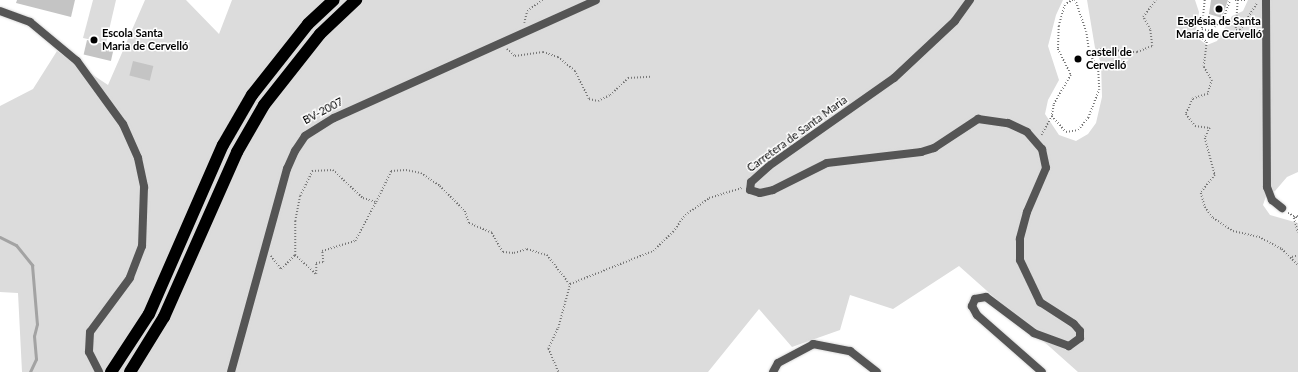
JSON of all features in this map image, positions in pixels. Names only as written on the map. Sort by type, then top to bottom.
[{"type":"highway","points":[[111,372],[149,314],[223,145],[252,95],[304,29],[334,0]]},
{"type":"highway","points":[[130,372],[164,317],[237,152],[264,105],[320,34],[356,0]]},
{"type":"street","name":"BV-2007","points":[[232,372],[287,169],[300,143],[314,130],[334,118],[596,0]]},
{"type":"street","name":"Carretera de Santa Maria","points":[[970,0],[955,21],[894,78],[769,166],[750,184],[750,190],[760,193],[773,190],[827,163],[921,152],[934,148],[978,119],[1008,123],[1037,141]]},
{"type":"street","points":[[1266,0],[1267,187],[1272,200],[1282,208]]},
{"type":"street","points":[[0,11],[30,22],[77,61],[123,124],[138,158],[144,187],[142,246],[130,278],[90,332],[89,352],[99,372]]},
{"type":"street","points":[[1037,141],[1046,168],[1025,219],[1020,239],[1020,260],[1040,302],[1074,324],[1080,331],[1080,338],[1069,346],[1034,334],[986,297],[975,299],[972,306],[977,316],[1042,372]]},
{"type":"street","points":[[773,372],[778,363],[813,344],[850,351],[877,372]]},
{"type":"path","points":[[530,24],[524,28],[527,11],[542,0]]},
{"type":"path","points":[[1037,141],[1052,116],[1054,105],[1071,75],[1058,49],[1059,26],[1065,5],[1074,0],[1086,32],[1089,53],[1098,70],[1099,90],[1088,118],[1078,130],[1066,132],[1052,116]]},
{"type":"path","points":[[1089,53],[1100,48],[1137,52],[1152,46],[1150,30],[1143,17],[1156,0]]},
{"type":"path","points":[[1205,0],[1200,37],[1207,42],[1204,67],[1212,80],[1208,94],[1193,99],[1186,114],[1195,126],[1210,128],[1205,138],[1210,150],[1215,175],[1201,193],[1205,207],[1213,218],[1233,231],[1259,237],[1292,257],[1298,265]]},
{"type":"path","points":[[1202,30],[1210,31],[1224,17],[1230,0]]},
{"type":"path","points":[[1235,0],[1246,0]]},
{"type":"path","points":[[1238,1],[1236,30],[1240,30],[1260,0]]},
{"type":"path","points":[[503,42],[515,56],[543,52],[566,62],[589,99],[598,101],[610,95],[628,78],[650,77]]},
{"type":"path","points":[[376,202],[363,198],[333,170],[312,171],[300,196],[294,221],[295,256],[316,274],[316,263],[323,262],[322,251],[355,241],[376,202],[391,171],[420,173],[448,194],[464,211],[469,223],[492,234],[503,252],[514,253],[527,249],[547,255],[564,273],[570,284],[558,328],[548,349],[558,372]]},
{"type":"path","points":[[570,284],[653,250],[673,232],[685,215],[709,198],[750,184]]},
{"type":"path","points":[[1282,208],[1294,218],[1298,232]]},
{"type":"path","points":[[1294,218],[1298,217]]},
{"type":"path","points":[[268,255],[281,269],[295,256]]},
{"type":"path","points":[[1292,257],[1298,256]]},
{"type":"shaded area","points":[[93,0],[116,0],[106,43],[83,38]]},
{"type":"shaded area","points":[[145,0],[186,0],[219,34],[232,0],[1063,0],[1056,15],[1048,46],[1059,80],[1048,100],[1045,114],[1059,135],[1076,141],[1088,134],[1096,123],[1102,97],[1101,63],[1095,48],[1087,0],[1195,0],[1199,12],[1195,36],[1207,45],[1217,41],[1232,16],[1243,11],[1248,0],[1298,0],[1298,172],[1287,177],[1275,191],[1266,196],[1263,205],[1270,215],[1298,223],[1298,372],[1078,372],[959,266],[893,309],[850,295],[840,330],[792,347],[759,309],[708,372],[22,372],[18,293],[0,292],[0,106],[33,89],[57,51],[108,85]]},
{"type":"building","points":[[17,0],[75,0],[71,17],[16,3]]},
{"type":"building","name":"Església de Santa María de Cervelló","points":[[1211,0],[1228,0],[1222,18],[1209,14]]},
{"type":"building","points":[[87,40],[114,46],[111,61],[84,55]]},
{"type":"building","points":[[133,61],[153,66],[150,81],[129,76]]},
{"type":"waterway","points":[[0,237],[16,245],[32,265],[37,324],[34,336],[36,359],[30,372]]},
{"type":"place","name":"Església de Santa María de Cervelló","points":[[1219,9]]},
{"type":"place","name":"Escola Santa Maria de Cervelló","points":[[94,40]]},
{"type":"place","name":"castell de Cervelló","points":[[1078,59]]}]
